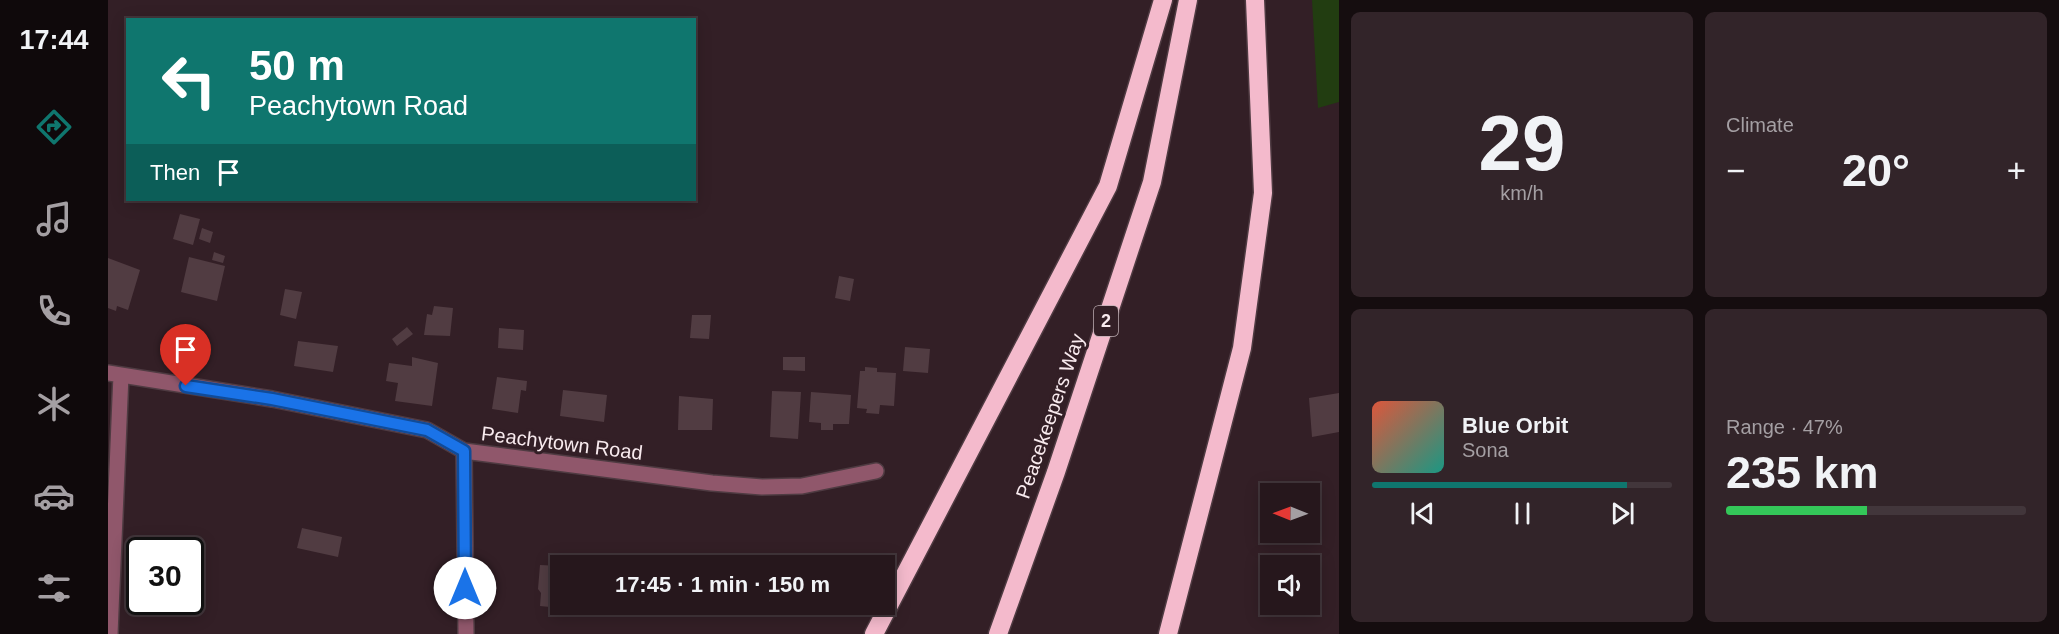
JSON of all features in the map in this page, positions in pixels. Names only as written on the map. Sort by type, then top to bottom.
[{"type":"highway","points":[[874,634],[1108,186],[1163,0]]},
{"type":"highway","name":"Peacekeepers Way","points":[[998,634],[1056,472],[1152,182],[1188,0]]},
{"type":"highway","points":[[1168,634],[1244,336],[1263,194],[1255,0]]},
{"type":"street","name":"Peachytown Road","points":[[115,374],[272,399],[427,430],[464,451],[712,483],[762,487],[812,484],[876,471]]},
{"type":"street","points":[[110,634],[115,374]]},
{"type":"street","points":[[464,451],[466,634]]},
{"type":"green space","points":[[1312,0],[1339,0],[1339,102],[1318,108]]},
{"type":"building","points":[[180,214],[200,219],[193,245],[173,239]]},
{"type":"building","points":[[202,228],[213,232],[210,243],[199,239]]},
{"type":"building","points":[[214,252],[225,256],[223,263],[212,260]]},
{"type":"building","points":[[189,257],[225,266],[217,301],[181,292]]},
{"type":"building","points":[[108,258],[140,270],[128,310],[117,306],[116,311],[108,308]]},
{"type":"building","points":[[839,276],[854,279],[850,301],[835,298]]},
{"type":"building","points":[[285,289],[302,292],[296,319],[280,315]]},
{"type":"building","points":[[434,306],[453,308],[450,336],[424,335],[427,314],[432,315]]},
{"type":"building","points":[[692,315],[711,315],[709,339],[690,338]]},
{"type":"building","points":[[407,327],[413,334],[397,346],[392,339]]},
{"type":"building","points":[[499,328],[524,330],[523,350],[498,348]]},
{"type":"building","points":[[298,341],[338,346],[333,372],[294,366]]},
{"type":"building","points":[[905,347],[930,349],[928,373],[903,371]]},
{"type":"building","points":[[412,357],[438,363],[432,406],[395,401],[398,383],[386,381],[389,363],[412,366]]},
{"type":"building","points":[[783,357],[805,357],[805,371],[783,370]]},
{"type":"building","points":[[865,367],[877,368],[877,372],[896,373],[894,406],[880,405],[879,414],[866,413],[867,409],[857,408],[860,371],[865,371]]},
{"type":"building","points":[[497,377],[527,381],[526,391],[521,390],[518,413],[492,409]]},
{"type":"building","points":[[563,390],[607,395],[604,422],[560,416]]},
{"type":"building","points":[[772,391],[801,392],[798,439],[770,437]]},
{"type":"building","points":[[811,392],[851,395],[849,424],[833,424],[833,430],[821,430],[821,423],[809,422]]},
{"type":"building","points":[[1339,393],[1339,432],[1312,437],[1309,398]]},
{"type":"building","points":[[679,396],[713,399],[712,430],[678,430]]},
{"type":"building","points":[[302,528],[342,537],[338,557],[297,548]]},
{"type":"building","points":[[540,565],[550,565],[550,607],[540,606],[541,593],[538,589]]},
{"type":"route","points":[[186,386],[272,399],[427,430],[464,451],[465,588]]}]
